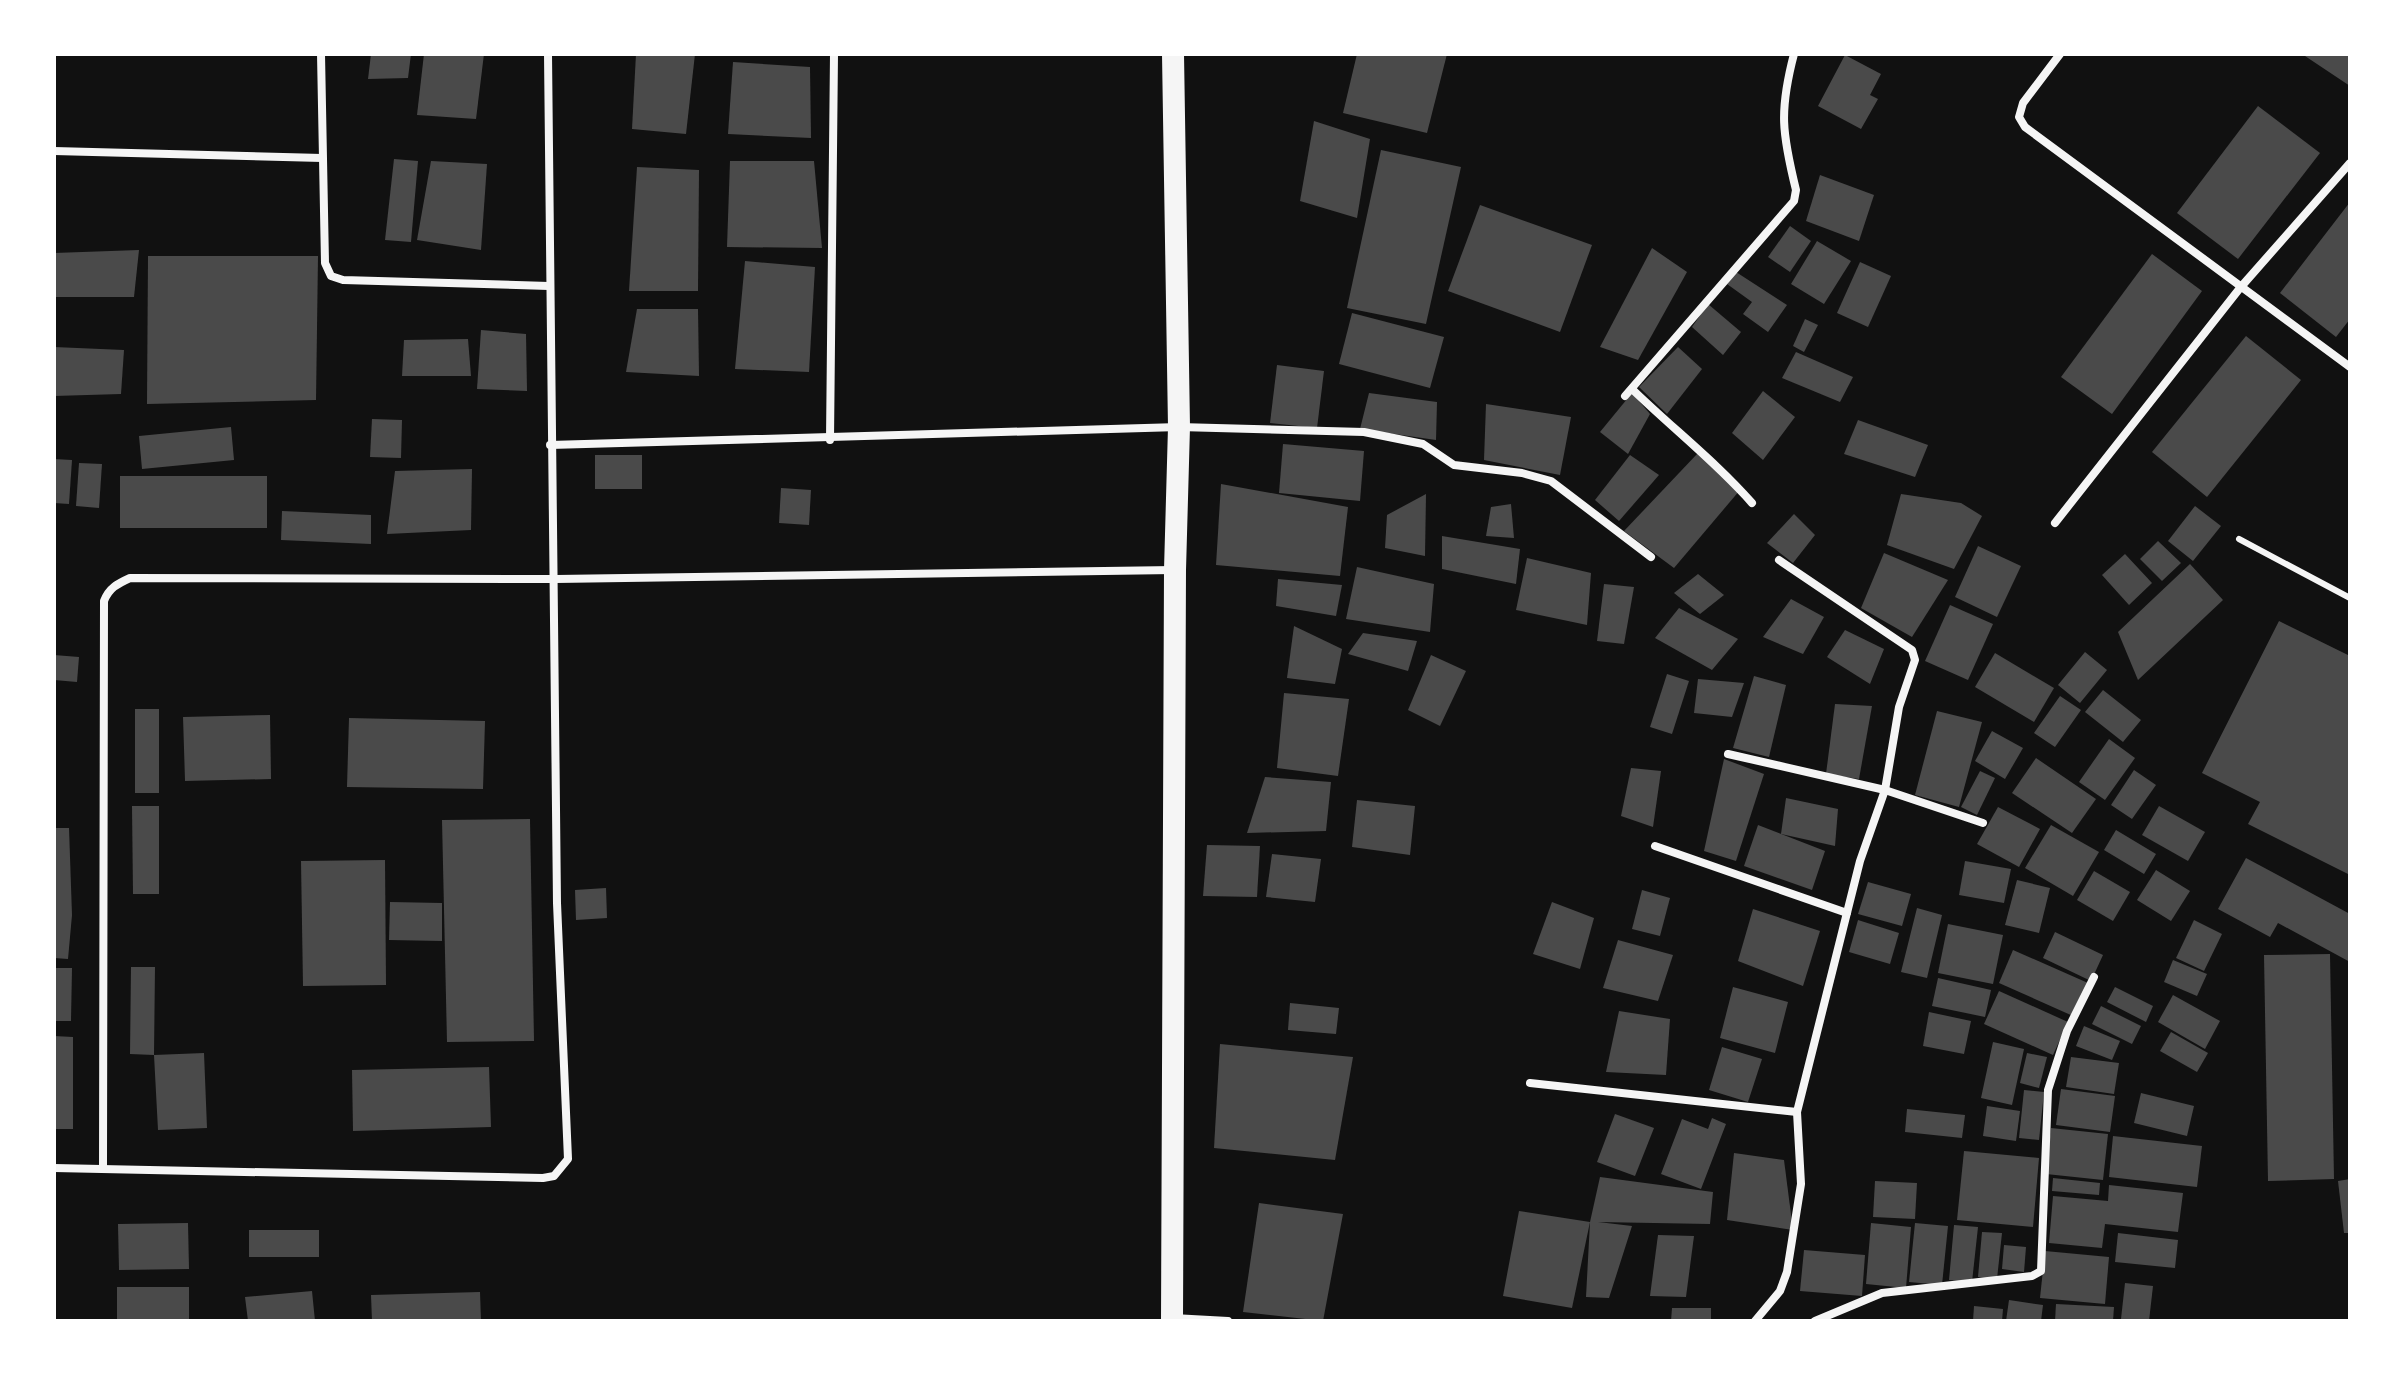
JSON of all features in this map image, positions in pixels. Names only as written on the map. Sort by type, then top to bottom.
[{"type":"highway","points":[[1173,54],[1179,427],[1175,570],[1173,1319]]},
{"type":"street","points":[[321,54],[325,263],[335,279],[549,286]]},
{"type":"street","points":[[54,1168],[543,1178],[554,1176],[568,1159],[557,903],[556,579],[550,445],[548,54]]},
{"type":"street","points":[[830,440],[834,54]]},
{"type":"street","points":[[1752,503],[1722,469],[1628,392],[1794,201],[1796,190],[1782,121],[1784,90],[1794,54]]},
{"type":"street","points":[[2060,54],[2023,103],[2019,117],[2025,127],[2350,367]]},
{"type":"street","points":[[54,151],[322,158]]},
{"type":"street","points":[[2055,523],[2240,288],[2350,163]]},
{"type":"street","points":[[550,445],[830,440],[1179,427],[1364,432],[1413,440],[1454,465],[1522,473],[1551,481],[1651,557]]},
{"type":"street","points":[[1755,1321],[1780,1291],[1787,1272],[1801,1184],[1797,1112],[1847,913],[1885,790],[1899,707],[1915,654],[1779,560]]},
{"type":"street","points":[[103,1169],[104,601],[108,590],[130,578],[556,579],[1175,570]]},
{"type":"street","points":[[1728,754],[1885,790],[1983,823]]},
{"type":"street","points":[[1655,846],[1847,913]]},
{"type":"street","points":[[1815,1321],[1882,1293],[2032,1276],[2041,1271],[2048,1090],[2067,1031],[2094,977]]},
{"type":"street","points":[[1530,1083],[1797,1112]]},
{"type":"street","points":[[1173,1319],[1228,1321]]},
{"type":"lane","points":[[2239,539],[2350,598]]},
{"type":"building","points":[[371,54],[411,54],[408,78],[368,79]]},
{"type":"building","points":[[424,54],[484,54],[476,119],[417,115]]},
{"type":"building","points":[[636,54],[695,54],[686,134],[632,129]]},
{"type":"building","points":[[1357,54],[1447,54],[1427,133],[1343,113]]},
{"type":"building","points":[[2302,54],[2350,54],[2350,86]]},
{"type":"building","points":[[1845,55],[1881,74],[1870,95],[1878,99],[1861,129],[1818,106]]},
{"type":"building","points":[[733,62],[810,67],[811,138],[728,134]]},
{"type":"building","points":[[2258,106],[2320,153],[2238,259],[2177,213]]},
{"type":"building","points":[[1314,121],[1370,139],[1357,218],[1300,201]]},
{"type":"building","points":[[1381,150],[1461,167],[1426,324],[1347,308]]},
{"type":"building","points":[[394,159],[418,161],[411,242],[385,240]]},
{"type":"building","points":[[431,161],[487,164],[481,250],[417,240]]},
{"type":"building","points":[[730,161],[814,161],[822,248],[727,247]]},
{"type":"building","points":[[637,167],[699,170],[698,291],[629,291]]},
{"type":"building","points":[[1820,175],[1874,195],[1859,241],[1806,221]]},
{"type":"building","points":[[2350,202],[2350,319],[2336,337],[2280,293]]},
{"type":"building","points":[[1480,205],[1592,245],[1560,332],[1448,291]]},
{"type":"building","points":[[1790,226],[1811,241],[1790,272],[1768,257]]},
{"type":"building","points":[[1817,241],[1851,261],[1824,304],[1791,284]]},
{"type":"building","points":[[1652,248],[1687,272],[1638,360],[1600,347]]},
{"type":"building","points":[[139,250],[134,297],[54,297],[54,253]]},
{"type":"building","points":[[2152,254],[2202,291],[2112,414],[2061,377]]},
{"type":"building","points":[[148,256],[318,256],[316,400],[147,404]]},
{"type":"building","points":[[745,261],[815,267],[809,372],[735,369]]},
{"type":"building","points":[[1860,262],[1891,276],[1868,327],[1837,313]]},
{"type":"building","points":[[1736,272],[1787,305],[1768,332],[1743,314],[1752,302],[1727,284]]},
{"type":"building","points":[[1708,304],[1741,332],[1723,355],[1692,327]]},
{"type":"building","points":[[637,309],[698,309],[699,376],[626,372]]},
{"type":"building","points":[[1352,313],[1444,337],[1430,388],[1339,364]]},
{"type":"building","points":[[1805,319],[1818,325],[1804,352],[1793,346]]},
{"type":"building","points":[[481,330],[526,334],[527,391],[477,389]]},
{"type":"building","points":[[2246,336],[2301,380],[2207,497],[2152,452]]},
{"type":"building","points":[[468,339],[471,376],[402,376],[404,340]]},
{"type":"building","points":[[54,347],[124,350],[121,394],[54,396]]},
{"type":"building","points":[[1678,347],[1702,369],[1667,414],[1639,387]]},
{"type":"building","points":[[1796,352],[1853,377],[1840,402],[1782,378]]},
{"type":"building","points":[[1277,365],[1324,371],[1317,428],[1270,423]]},
{"type":"building","points":[[1763,391],[1795,417],[1763,460],[1732,433]]},
{"type":"building","points":[[1369,393],[1437,402],[1436,440],[1360,429]]},
{"type":"building","points":[[1632,393],[1650,414],[1628,454],[1600,432]]},
{"type":"building","points":[[1486,404],[1571,417],[1560,475],[1484,460]]},
{"type":"building","points":[[372,419],[402,420],[401,458],[370,457]]},
{"type":"building","points":[[1858,420],[1928,445],[1915,477],[1844,454]]},
{"type":"building","points":[[231,427],[234,460],[142,469],[139,436]]},
{"type":"building","points":[[1283,444],[1364,451],[1360,501],[1279,493]]},
{"type":"building","points":[[1698,453],[1740,490],[1674,568],[1624,531]]},
{"type":"building","points":[[595,455],[642,455],[642,489],[595,489]]},
{"type":"building","points":[[1630,455],[1659,475],[1619,521],[1595,500]]},
{"type":"building","points":[[54,459],[72,460],[69,504],[54,503]]},
{"type":"building","points":[[79,463],[102,464],[99,508],[76,506]]},
{"type":"building","points":[[472,469],[471,530],[387,534],[395,471]]},
{"type":"building","points":[[120,476],[267,476],[267,528],[120,528]]},
{"type":"building","points":[[1221,484],[1348,507],[1340,576],[1216,565]]},
{"type":"building","points":[[781,488],[811,490],[809,525],[779,523]]},
{"type":"building","points":[[1426,494],[1425,556],[1385,548],[1387,515]]},
{"type":"building","points":[[1901,494],[1961,503],[1982,516],[1954,569],[1887,545]]},
{"type":"building","points":[[1511,504],[1514,538],[1486,536],[1491,507]]},
{"type":"building","points":[[2195,506],[2221,526],[2193,561],[2168,541]]},
{"type":"building","points":[[282,511],[371,515],[371,544],[281,540]]},
{"type":"building","points":[[1794,514],[1815,535],[1793,563],[1767,543]]},
{"type":"building","points":[[1442,536],[1520,549],[1516,584],[1442,569]]},
{"type":"building","points":[[2158,541],[2181,563],[2162,581],[2140,559]]},
{"type":"building","points":[[1978,546],[2021,566],[1997,617],[1955,597]]},
{"type":"building","points":[[1884,553],[1948,580],[1912,637],[1861,608]]},
{"type":"building","points":[[2125,554],[2152,583],[2129,605],[2102,575]]},
{"type":"building","points":[[1527,558],[1591,573],[1587,625],[1516,610]]},
{"type":"building","points":[[2190,564],[2223,600],[2138,680],[2118,632]]},
{"type":"building","points":[[1357,567],[1434,584],[1430,632],[1346,619]]},
{"type":"building","points":[[1698,574],[1724,595],[1700,614],[1674,593]]},
{"type":"building","points":[[1278,579],[1342,585],[1336,616],[1276,606]]},
{"type":"building","points":[[1604,584],[1634,587],[1624,644],[1597,641]]},
{"type":"building","points":[[1791,599],[1824,617],[1803,654],[1763,637]]},
{"type":"building","points":[[1950,605],[1993,624],[1968,680],[1925,661]]},
{"type":"building","points":[[1679,608],[1738,639],[1712,670],[1655,638]]},
{"type":"building","points":[[2279,621],[2350,656],[2350,875],[2248,824],[2260,802],[2202,773]]},
{"type":"building","points":[[1294,626],[1342,649],[1335,684],[1287,678]]},
{"type":"building","points":[[1845,630],[1884,649],[1870,684],[1827,657]]},
{"type":"building","points":[[1363,633],[1417,641],[1408,671],[1348,654]]},
{"type":"building","points":[[2085,652],[2107,670],[2080,703],[2058,685]]},
{"type":"building","points":[[1995,653],[2054,688],[2034,722],[1975,687]]},
{"type":"building","points":[[54,655],[79,657],[77,682],[54,680]]},
{"type":"building","points":[[1431,655],[1466,671],[1440,726],[1408,710]]},
{"type":"building","points":[[1667,674],[1689,681],[1672,734],[1650,727]]},
{"type":"building","points":[[1754,676],[1786,685],[1769,757],[1733,748]]},
{"type":"building","points":[[1698,679],[1744,683],[1732,717],[1694,713]]},
{"type":"building","points":[[2103,690],[2141,720],[2123,742],[2085,712]]},
{"type":"building","points":[[1284,693],[1349,699],[1338,776],[1277,768]]},
{"type":"building","points":[[2060,696],[2081,710],[2055,747],[2034,733]]},
{"type":"building","points":[[1835,704],[1872,706],[1859,779],[1826,774]]},
{"type":"building","points":[[135,709],[159,709],[159,793],[135,793]]},
{"type":"building","points":[[1937,711],[1982,722],[1959,807],[1915,795]]},
{"type":"building","points":[[270,715],[271,779],[185,781],[183,717]]},
{"type":"building","points":[[349,718],[485,721],[483,789],[347,787]]},
{"type":"building","points":[[1992,731],[2023,748],[2005,779],[1975,761]]},
{"type":"building","points":[[2109,739],[2135,758],[2105,800],[2079,782]]},
{"type":"building","points":[[2036,758],[2096,799],[2072,833],[2012,793]]},
{"type":"building","points":[[1724,759],[1764,774],[1736,861],[1704,851]]},
{"type":"building","points":[[1631,768],[1661,771],[1653,827],[1621,816]]},
{"type":"building","points":[[2134,770],[2156,785],[2132,819],[2111,805]]},
{"type":"building","points":[[1980,771],[1995,778],[1977,815],[1961,807]]},
{"type":"building","points":[[1265,777],[1331,782],[1326,831],[1247,833]]},
{"type":"building","points":[[1786,798],[1838,809],[1835,846],[1781,834]]},
{"type":"building","points":[[1357,800],[1415,806],[1410,855],[1352,847]]},
{"type":"building","points":[[132,806],[159,806],[159,894],[133,894]]},
{"type":"building","points":[[2159,806],[2205,832],[2188,861],[2142,835]]},
{"type":"building","points":[[1998,807],[2040,829],[2019,867],[1977,844]]},
{"type":"building","points":[[530,819],[534,1041],[447,1042],[442,820]]},
{"type":"building","points":[[1758,825],[1825,851],[1812,890],[1744,866]]},
{"type":"building","points":[[2051,825],[2099,852],[2073,896],[2025,868]]},
{"type":"building","points":[[54,828],[69,828],[72,915],[68,959],[54,958]]},
{"type":"building","points":[[2116,830],[2156,854],[2144,874],[2104,850]]},
{"type":"building","points":[[1207,845],[1260,846],[1257,897],[1203,896]]},
{"type":"building","points":[[1272,854],[1321,859],[1315,902],[1266,897]]},
{"type":"building","points":[[2246,858],[2350,914],[2350,962],[2278,923],[2270,937],[2218,909]]},
{"type":"building","points":[[385,860],[386,985],[303,986],[301,861]]},
{"type":"building","points":[[1965,861],[2011,869],[2004,903],[1959,895]]},
{"type":"building","points":[[2156,870],[2190,891],[2171,921],[2137,900]]},
{"type":"building","points":[[2094,871],[2130,892],[2113,921],[2077,900]]},
{"type":"building","points":[[2017,880],[2050,888],[2039,933],[2005,925]]},
{"type":"building","points":[[1868,882],[1911,894],[1902,926],[1858,914]]},
{"type":"building","points":[[606,888],[607,918],[576,920],[575,890]]},
{"type":"building","points":[[1642,890],[1670,898],[1660,936],[1632,929]]},
{"type":"building","points":[[390,902],[442,903],[442,941],[389,940]]},
{"type":"building","points":[[1552,902],[1594,918],[1580,969],[1533,954]]},
{"type":"building","points":[[1917,908],[1942,915],[1927,978],[1901,972]]},
{"type":"building","points":[[1753,909],[1820,931],[1803,986],[1738,961]]},
{"type":"building","points":[[1858,920],[1899,933],[1890,964],[1849,952]]},
{"type":"building","points":[[2194,920],[2222,934],[2204,971],[2176,958]]},
{"type":"building","points":[[1948,924],[2003,935],[1993,984],[1938,973]]},
{"type":"building","points":[[2055,932],[2103,955],[2091,981],[2043,958]]},
{"type":"building","points":[[1618,940],[1673,955],[1658,1001],[1603,988]]},
{"type":"building","points":[[2013,950],[2088,983],[2073,1016],[1999,983]]},
{"type":"building","points":[[2330,954],[2334,1179],[2268,1181],[2264,955]]},
{"type":"building","points":[[2173,960],[2207,974],[2197,996],[2164,982]]},
{"type":"building","points":[[131,967],[155,967],[154,1055],[130,1054]]},
{"type":"building","points":[[54,968],[72,968],[71,1021],[54,1021]]},
{"type":"building","points":[[1938,978],[1991,990],[1985,1017],[1932,1006]]},
{"type":"building","points":[[1733,987],[1788,1002],[1775,1053],[1720,1038]]},
{"type":"building","points":[[2115,987],[2153,1006],[2146,1022],[2107,1002]]},
{"type":"building","points":[[1999,991],[2068,1022],[2053,1055],[1984,1024]]},
{"type":"building","points":[[2173,995],[2220,1021],[2205,1049],[2158,1022]]},
{"type":"building","points":[[1290,1003],[1339,1008],[1336,1034],[1288,1030]]},
{"type":"building","points":[[2101,1006],[2141,1026],[2132,1044],[2092,1024]]},
{"type":"building","points":[[1619,1011],[1670,1019],[1666,1075],[1606,1072]]},
{"type":"building","points":[[1929,1012],[1971,1021],[1964,1054],[1923,1046]]},
{"type":"building","points":[[2084,1026],[2120,1041],[2112,1060],[2076,1046]]},
{"type":"building","points":[[2171,1032],[2208,1053],[2197,1072],[2160,1051]]},
{"type":"building","points":[[54,1036],[73,1037],[73,1129],[54,1129]]},
{"type":"building","points":[[1993,1042],[2024,1049],[2012,1105],[1981,1098]]},
{"type":"building","points":[[1220,1044],[1353,1057],[1335,1160],[1214,1148]]},
{"type":"building","points":[[1722,1047],[1762,1059],[1748,1102],[1709,1090]]},
{"type":"building","points":[[204,1053],[207,1128],[158,1130],[154,1055]]},
{"type":"building","points":[[2027,1053],[2047,1057],[2039,1088],[2020,1083]]},
{"type":"building","points":[[2071,1057],[2119,1063],[2114,1094],[2066,1087]]},
{"type":"building","points":[[489,1067],[491,1127],[353,1131],[352,1070]]},
{"type":"building","points":[[2061,1089],[2115,1096],[2110,1132],[2056,1125]]},
{"type":"building","points":[[2024,1090],[2044,1092],[2039,1140],[2019,1138]]},
{"type":"building","points":[[2141,1093],[2194,1106],[2187,1136],[2134,1123]]},
{"type":"building","points":[[1987,1106],[2020,1111],[2016,1141],[1983,1136]]},
{"type":"building","points":[[1907,1109],[1965,1115],[1962,1138],[1905,1132]]},
{"type":"building","points":[[1615,1114],[1654,1128],[1635,1176],[1597,1162]]},
{"type":"building","points":[[1712,1118],[1726,1124],[1701,1189],[1661,1174],[1682,1119],[1708,1129]]},
{"type":"building","points":[[2051,1128],[2108,1134],[2103,1180],[2046,1174]]},
{"type":"building","points":[[2113,1136],[2202,1146],[2197,1187],[2109,1177]]},
{"type":"building","points":[[1964,1151],[2039,1158],[2033,1227],[1957,1220]]},
{"type":"building","points":[[1734,1153],[1784,1160],[1793,1230],[1727,1220]]},
{"type":"building","points":[[1600,1177],[1713,1192],[1710,1224],[1598,1222],[1632,1226],[1609,1298],[1586,1297],[1590,1222]]},
{"type":"building","points":[[2053,1178],[2100,1183],[2099,1195],[2052,1191]]},
{"type":"building","points":[[2350,1179],[2350,1233],[2344,1233],[2338,1181]]},
{"type":"building","points":[[1875,1181],[1917,1183],[1915,1219],[1873,1217]]},
{"type":"building","points":[[2109,1185],[2183,1193],[2178,1232],[2105,1224],[2102,1248],[2049,1243],[2053,1196],[2108,1201]]},
{"type":"building","points":[[1259,1203],[1343,1214],[1323,1321],[1243,1312]]},
{"type":"building","points":[[1519,1211],[1590,1222],[1572,1308],[1503,1296]]},
{"type":"building","points":[[188,1223],[189,1269],[119,1270],[118,1224]]},
{"type":"building","points":[[1871,1223],[1911,1227],[1906,1288],[1866,1284]]},
{"type":"building","points":[[1915,1223],[1948,1226],[1942,1285],[1909,1282]]},
{"type":"building","points":[[1954,1225],[1978,1227],[1972,1282],[1949,1280]]},
{"type":"building","points":[[249,1230],[319,1230],[319,1257],[249,1257]]},
{"type":"building","points":[[1982,1232],[2002,1233],[1997,1279],[1978,1277]]},
{"type":"building","points":[[2118,1233],[2178,1240],[2175,1268],[2115,1262]]},
{"type":"building","points":[[1658,1235],[1694,1236],[1686,1297],[1650,1296]]},
{"type":"building","points":[[2004,1245],[2026,1247],[2024,1272],[2002,1269]]},
{"type":"building","points":[[1804,1250],[1865,1255],[1862,1296],[1800,1291]]},
{"type":"building","points":[[2045,1251],[2109,1257],[2105,1304],[2040,1298]]},
{"type":"building","points":[[2125,1283],[2153,1286],[2149,1321],[2121,1319]]},
{"type":"building","points":[[117,1287],[189,1287],[189,1321],[117,1321]]},
{"type":"building","points":[[312,1291],[315,1321],[248,1321],[245,1297]]},
{"type":"building","points":[[480,1292],[481,1321],[372,1321],[371,1295]]},
{"type":"building","points":[[2009,1300],[2043,1305],[2041,1321],[2006,1321]]},
{"type":"building","points":[[2056,1304],[2114,1307],[2113,1321],[2055,1321]]},
{"type":"building","points":[[1974,1306],[2003,1309],[2002,1321],[1973,1321]]},
{"type":"building","points":[[1672,1308],[1711,1308],[1711,1321],[1671,1321]]}]
